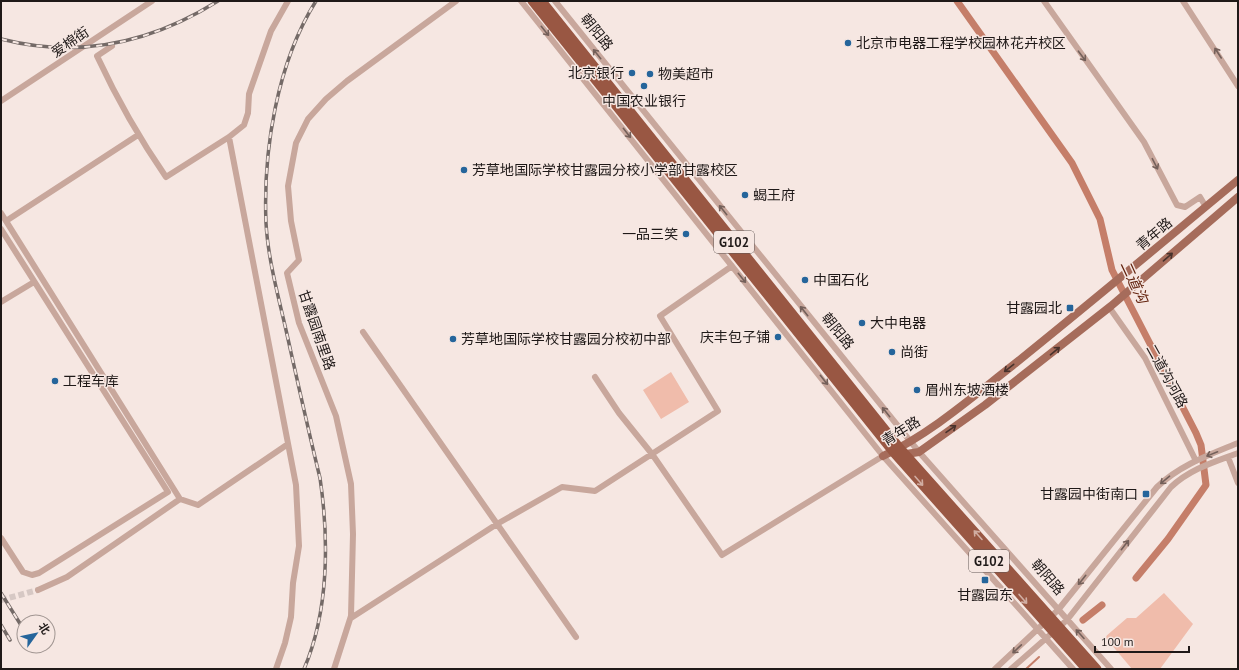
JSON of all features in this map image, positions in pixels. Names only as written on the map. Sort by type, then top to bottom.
[{"type":"highway","name":"朝阳路","points":[[532,1],[563,41],[899,452],[1044,623],[1056,630],[1097,669]]},
{"type":"highway","name":"朝阳路","points":[[542,1],[563,41]]},
{"type":"highway","name":"朝阳路","points":[[1056,630],[1086,669]]},
{"type":"main road","name":"青年路","points":[[899,452],[978,393],[1132,269],[1238,180]]},
{"type":"main road","name":"青年路","points":[[884,456],[899,452],[919,452],[985,405],[1110,306],[1238,199]]},
{"type":"street","name":"爱棉街","points":[[1,101],[152,1]]},
{"type":"street","points":[[112,46],[97,56],[115,94],[138,135],[166,177],[229,137],[244,125],[248,113],[249,94],[271,31],[288,1]]},
{"type":"street","name":"甘露园南里路","points":[[334,669],[351,618],[353,534],[351,484],[336,416],[299,323],[287,273],[299,260],[291,221],[288,186],[296,143],[308,119],[326,99],[347,81],[456,1]]},
{"type":"street","name":"朝阳路","points":[[521,1],[563,41],[732,266],[884,456],[1044,623],[1046,640],[1073,669]]},
{"type":"street","name":"朝阳路","points":[[555,1],[919,452],[1111,669]]},
{"type":"street","points":[[1044,1],[1144,142],[1177,205],[1184,207],[1200,197],[1206,207]]},
{"type":"street","points":[[1183,1],[1238,86]]},
{"type":"street","points":[[563,41],[578,30]]},
{"type":"street","points":[[1232,75],[1238,71]]},
{"type":"street","points":[[6,221],[138,135]]},
{"type":"street","points":[[229,137],[296,485],[299,546],[293,583],[291,617],[285,643],[276,669]]},
{"type":"street","points":[[1230,187],[1238,199]]},
{"type":"street","points":[[1,213],[180,499],[198,506],[288,444]]},
{"type":"street","points":[[1,229],[168,492],[40,573],[32,575],[23,572],[1,538]]},
{"type":"street","points":[[351,618],[497,524],[562,487],[595,491],[718,411],[660,316],[732,266]]},
{"type":"street","points":[[1,302],[34,282]]},
{"type":"street","name":"二道沟河路","points":[[1110,306],[1145,358],[1197,460]]},
{"type":"street","points":[[363,332],[576,637]]},
{"type":"street","points":[[595,378],[619,413],[652,454],[722,555],[884,456]]},
{"type":"street","points":[[995,669],[1058,610],[1157,487],[1174,473],[1197,460],[1238,443]]},
{"type":"street","points":[[1011,669],[1046,640],[1067,620],[1172,486],[1202,467],[1238,453]]},
{"type":"street","points":[[1228,457],[1238,483]]},
{"type":"street","points":[[38,590],[67,577],[180,499]]},
{"type":"shaded area","points":[[671,372],[689,402],[661,419],[643,390]]},
{"type":"shaded area","points":[[1164,593],[1193,624],[1160,669],[1132,669],[1105,637],[1127,618],[1136,618]]},
{"type":"waterway","name":"二道沟","points":[[957,1],[1072,163],[1100,219],[1112,270],[1201,445],[1206,485],[1168,539],[1136,578]]},
{"type":"waterway","name":"二道沟","points":[[1083,620],[1102,605]]},
{"type":"waterway","name":"二道沟","points":[[1026,669],[1039,657]]},
{"type":"tunnel","points":[[1,600],[38,590]]},
{"type":"railway","points":[[1,39],[30,45],[58,47],[86,47],[114,43],[140,37],[167,27],[193,16],[218,1]]},
{"type":"railway","points":[[304,669],[312,647],[322,599],[325,575],[325,525],[320,478],[271,263],[266,223],[266,195],[270,137],[282,79],[291,52],[316,1]]},
{"type":"railway","points":[[1,593],[16,617]]},
{"type":"railway","points":[[1,625],[10,640]]},
{"type":"place","name":"北京市电器工程学校园林花卉校区","points":[[848,43]]},
{"type":"place","name":"北京银行","points":[[632,73]]},
{"type":"place","name":"物美超市","points":[[650,74]]},
{"type":"place","name":"中国农业银行","points":[[644,86]]},
{"type":"place","name":"芳草地国际学校甘露园分校小学部甘露校区","points":[[464,170]]},
{"type":"place","name":"蝎王府","points":[[745,195]]},
{"type":"place","name":"一品三笑","points":[[686,234]]},
{"type":"place","name":"中国石化","points":[[805,280]]},
{"type":"place","name":"甘露园北","points":[[1070,308]]},
{"type":"place","name":"大中电器","points":[[862,323]]},
{"type":"place","name":"庆丰包子铺","points":[[778,337]]},
{"type":"place","name":"芳草地国际学校甘露园分校初中部","points":[[453,339]]},
{"type":"place","name":"尚街","points":[[892,352]]},
{"type":"place","name":"工程车库","points":[[55,381]]},
{"type":"place","name":"眉州东坡酒楼","points":[[917,390]]},
{"type":"place","name":"甘露园中街南口","points":[[1146,494]]},
{"type":"place","name":"甘露园东","points":[[985,580]]}]
